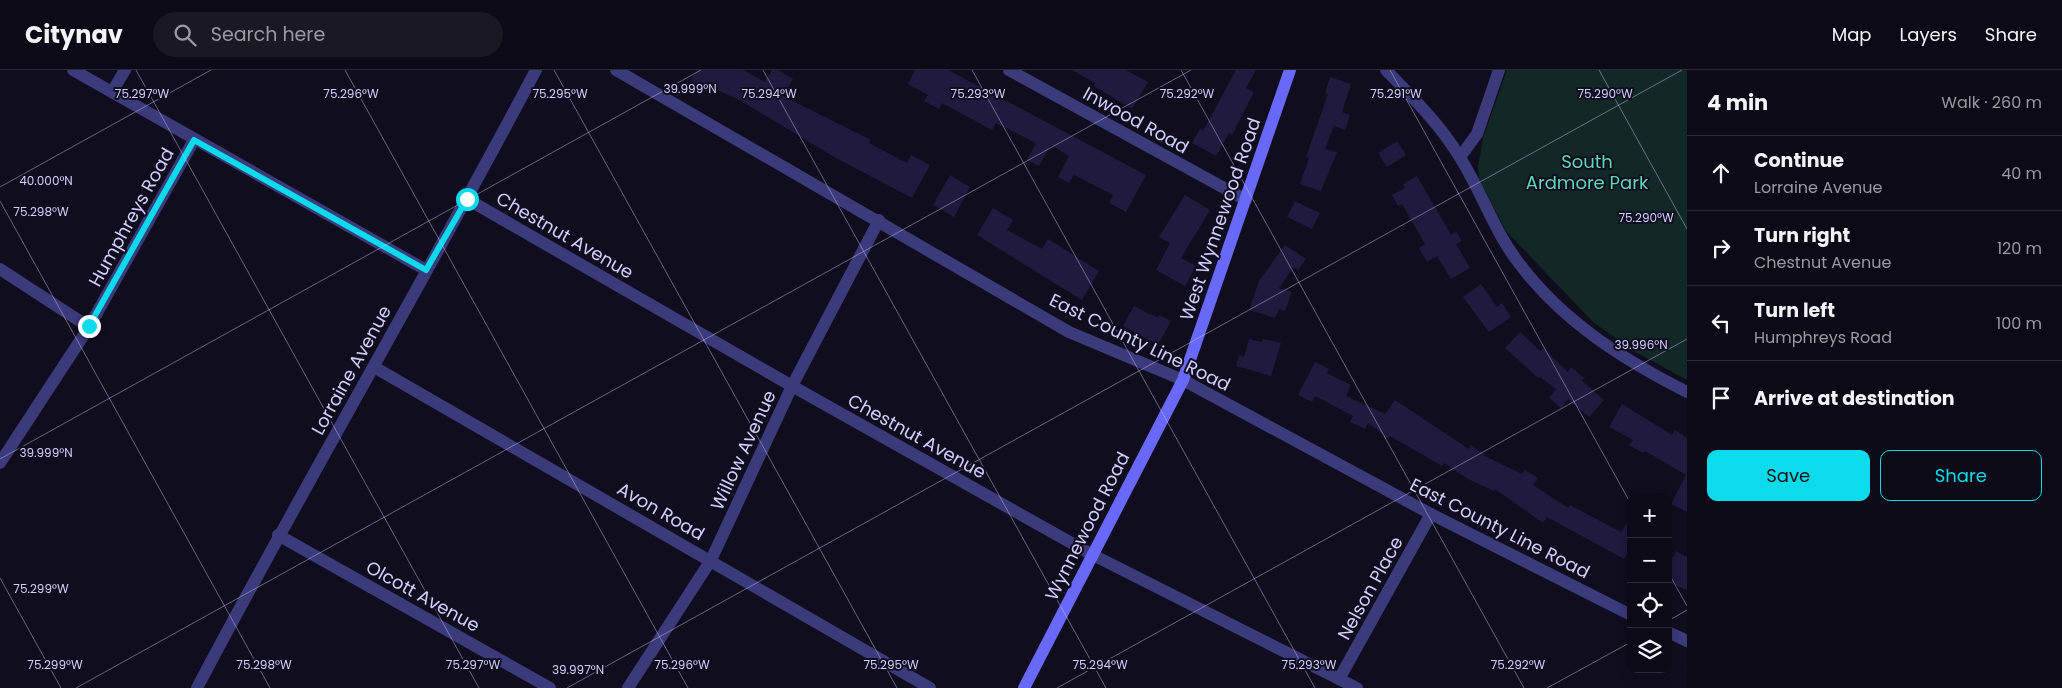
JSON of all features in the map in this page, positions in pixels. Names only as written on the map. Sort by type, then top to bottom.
[{"type":"main road","name":"West Wynnewood Road","points":[[1183,380],[1290,70]]},
{"type":"main road","name":"Wynnewood Road","points":[[1024,688],[1091,554],[1183,380]]},
{"type":"street","points":[[73,70],[426,270]]},
{"type":"street","points":[[112,92],[124,70]]},
{"type":"street","name":"Lorraine Avenue","points":[[197,688],[278,534],[374,367],[536,70]]},
{"type":"street","name":"East County Line Road","points":[[616,70],[879,220],[1069,332],[1183,380],[1431,514],[1627,612]]},
{"type":"street","name":"Inwood Road","points":[[1010,70],[1246,200]]},
{"type":"street","points":[[1386,70],[1428,113],[1460,157],[1482,202],[1508,248],[1548,298],[1606,346],[1687,392]]},
{"type":"street","points":[[1460,157],[1477,134],[1499,70]]},
{"type":"street","name":"Humphreys Road","points":[[0,463],[89,326],[194,140]]},
{"type":"street","name":"Chestnut Avenue","points":[[467,199],[792,386],[1091,554],[1357,688]]},
{"type":"street","name":"Willow Avenue","points":[[628,688],[711,560],[792,386],[879,220]]},
{"type":"street","points":[[0,269],[89,326]]},
{"type":"street","name":"Avon Road","points":[[374,367],[930,688]]},
{"type":"street","name":"Nelson Place","points":[[1339,679],[1431,514]]},
{"type":"street","name":"Olcott Avenue","points":[[278,534],[550,688]]},
{"type":"street","points":[[1672,634],[1687,641]]},
{"type":"green space","name":"South Ardmore Park","points":[[1507,70],[1687,70],[1687,380],[1632,350],[1593,322],[1506,231],[1479,179],[1478,167],[1483,138]]},
{"type":"building","points":[[697,70],[743,70],[765,82],[772,70],[778,70],[793,79],[783,96],[871,140],[869,143],[907,163],[911,155],[930,165],[912,198],[836,158],[741,101],[713,88],[710,92],[690,81]]},
{"type":"building","points":[[915,70],[948,70],[1146,175],[1126,212],[1109,203],[1113,195],[1074,175],[1069,183],[1058,177],[1069,156],[1051,145],[1039,166],[1027,160],[1036,143],[996,123],[992,130],[942,103],[939,109],[924,101],[928,95],[908,84]]},
{"type":"building","points":[[1072,70],[1126,70],[1148,82],[1132,109],[1094,86],[1095,83]]},
{"type":"building","points":[[1236,70],[1256,70],[1246,88],[1254,92],[1232,135],[1229,133],[1216,156],[1192,143],[1200,129],[1203,131]]},
{"type":"building","points":[[1330,77],[1351,84],[1342,112],[1350,115],[1345,130],[1334,126],[1325,149],[1337,152],[1321,191],[1300,184],[1309,158],[1306,157],[1328,94],[1325,93]]},
{"type":"building","points":[[1397,141],[1406,155],[1387,167],[1378,153]]},
{"type":"building","points":[[950,175],[970,187],[954,217],[933,205]]},
{"type":"building","points":[[1417,176],[1451,235],[1456,232],[1462,241],[1456,244],[1470,268],[1451,279],[1437,256],[1427,262],[1419,248],[1425,244],[1402,204],[1398,206],[1392,195],[1405,188],[1403,184]]},
{"type":"building","points":[[1185,195],[1210,210],[1181,258],[1196,266],[1185,286],[1156,270],[1170,243],[1159,237]]},
{"type":"building","points":[[1295,201],[1320,213],[1312,229],[1287,217]]},
{"type":"building","points":[[993,208],[1013,220],[1007,230],[1042,249],[1048,239],[1099,271],[1082,300],[977,235]]},
{"type":"building","points":[[1285,245],[1306,259],[1298,270],[1293,267],[1279,288],[1292,292],[1285,311],[1279,309],[1275,318],[1249,310],[1259,281]]},
{"type":"building","points":[[1481,284],[1497,307],[1502,303],[1511,317],[1489,332],[1463,297]]},
{"type":"building","points":[[1134,306],[1149,314],[1158,317],[1159,315],[1171,321],[1158,345],[1123,326]]},
{"type":"building","points":[[1520,332],[1540,351],[1543,348],[1568,372],[1571,367],[1584,378],[1582,381],[1604,400],[1589,417],[1568,399],[1561,408],[1549,398],[1556,389],[1540,377],[1538,378],[1505,348]]},
{"type":"building","points":[[1249,339],[1262,342],[1263,339],[1281,343],[1271,376],[1236,366],[1239,355],[1244,357]]},
{"type":"building","points":[[1315,362],[1329,369],[1327,373],[1351,385],[1346,396],[1385,414],[1395,400],[1469,449],[1471,445],[1483,455],[1522,474],[1525,470],[1538,478],[1533,485],[1568,508],[1570,505],[1621,532],[1627,523],[1627,554],[1624,559],[1547,517],[1543,523],[1495,489],[1494,491],[1468,479],[1444,463],[1442,466],[1390,436],[1388,438],[1368,423],[1365,429],[1350,422],[1353,416],[1315,396],[1312,402],[1298,395]]},
{"type":"building","points":[[1622,404],[1672,435],[1675,430],[1687,438],[1687,512],[1672,504],[1686,475],[1645,451],[1643,453],[1629,445],[1633,440],[1609,427]]},
{"type":"building","points":[[1676,551],[1687,557],[1687,590],[1672,584],[1672,558]]},
{"type":"route","points":[[89,326],[194,140],[426,270],[467,199]]}]
